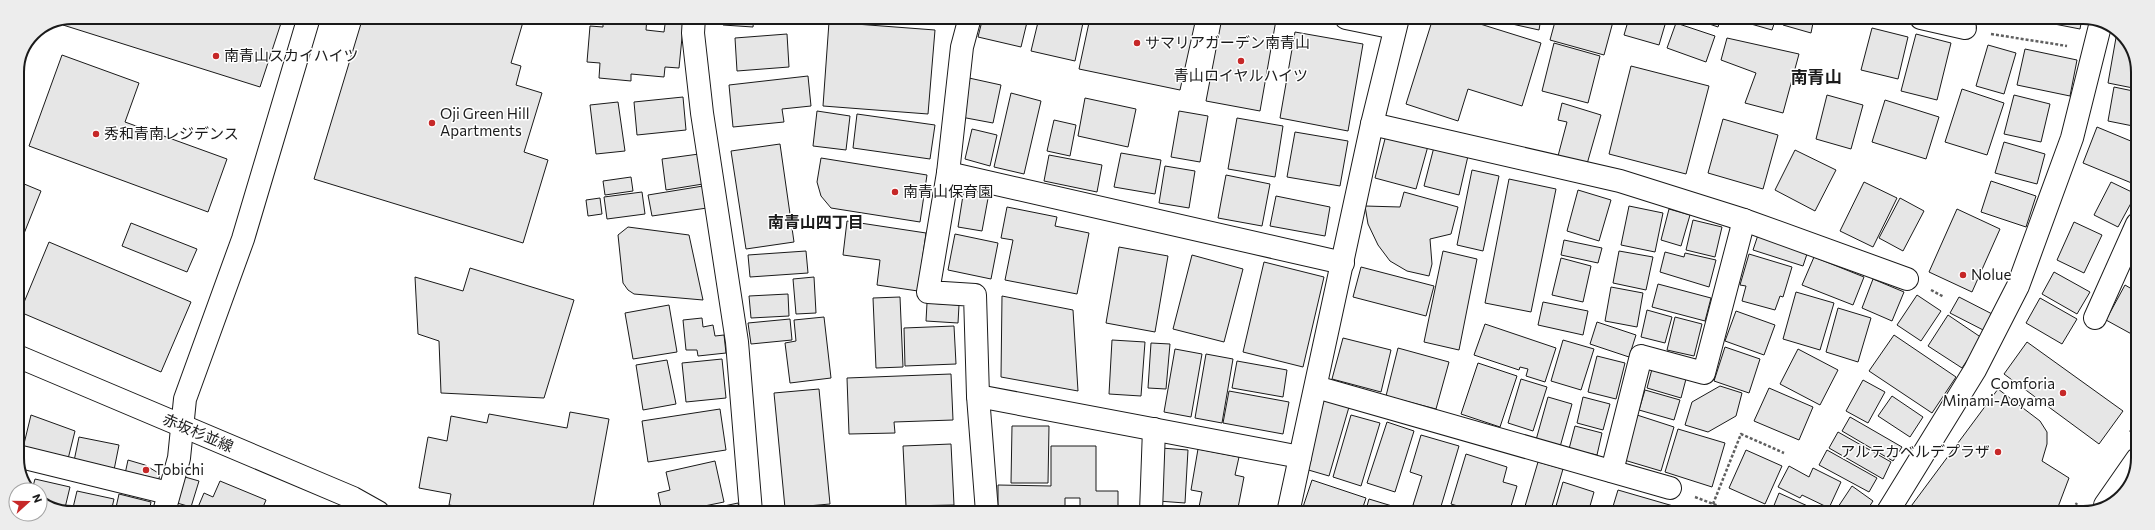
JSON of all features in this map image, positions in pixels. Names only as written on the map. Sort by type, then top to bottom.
[{"type":"street","points":[[24,458],[166,502],[179,458],[181,426],[185,399],[243,239],[307,24]]},
{"type":"street","points":[[694,24],[693,33],[702,114],[736,342],[751,506]]},
{"type":"street","points":[[968,24],[962,47],[948,173],[928,292],[975,295],[978,396],[987,506]]},
{"type":"street","points":[[1290,506],[1372,124],[1397,24]]},
{"type":"street","points":[[1947,24],[1965,28]]},
{"type":"street","points":[[1891,506],[1975,370],[2018,286],[2072,138],[2099,27]]},
{"type":"street","points":[[1372,124],[1620,181],[1744,220],[1907,279]]},
{"type":"street","points":[[948,173],[1343,263]]},
{"type":"street","points":[[1612,471],[1641,356],[1704,373],[1744,220]]},
{"type":"street","points":[[2095,318],[2131,239]]},
{"type":"street","name":"赤坂杉並線","points":[[24,359],[353,498],[367,506]]},
{"type":"street","points":[[1316,387],[1670,488]]},
{"type":"street","points":[[978,396],[1300,458]]},
{"type":"street","points":[[1151,506],[1154,429]]},
{"type":"street","points":[[2110,498],[2129,471]]},
{"type":"path","points":[[1965,28],[2093,51]]},
{"type":"path","points":[[1713,504],[1741,434],[1784,453]]},
{"type":"path","points":[[1670,488],[1718,506]]},
{"type":"building","name":"南青山スカイハイツ","points":[[281,24],[260,87],[63,25]]},
{"type":"building","name":"Oji Green Hill Apartments","points":[[361,24],[522,24],[511,63],[521,66],[516,85],[542,93],[524,152],[548,160],[523,243],[314,179]]},
{"type":"building","points":[[603,24],[646,24],[646,30],[664,32],[665,24],[683,24],[679,68],[665,67],[664,77],[631,74],[631,81],[599,78],[600,63],[587,62],[590,26],[603,27]]},
{"type":"building","points":[[723,24],[753,24],[753,27]]},
{"type":"building","points":[[829,24],[856,24],[935,30],[928,114],[823,106]]},
{"type":"building","points":[[981,24],[1027,24],[1021,47],[978,37]]},
{"type":"building","points":[[1038,24],[1083,24],[1075,61],[1031,51]]},
{"type":"building","name":"サマリアガーデン南青山","points":[[1089,24],[1195,24],[1180,90],[1079,69]]},
{"type":"building","name":"青山ロイヤルハイツ","points":[[1221,24],[1275,24],[1260,111],[1206,101]]},
{"type":"building","points":[[1431,24],[1480,24],[1541,43],[1522,106],[1468,89],[1458,121],[1406,104]]},
{"type":"building","points":[[1512,24],[1540,24],[1539,30]]},
{"type":"building","points":[[1554,24],[1612,24],[1604,55],[1550,40]]},
{"type":"building","points":[[1627,24],[1665,24],[1659,45],[1624,35]]},
{"type":"building","points":[[1676,24],[1715,36],[1706,62],[1667,48]]},
{"type":"building","points":[[1709,24],[1719,24],[1718,27]]},
{"type":"building","points":[[1751,24],[1774,24],[1772,30]]},
{"type":"building","points":[[1783,24],[1813,24],[1811,33]]},
{"type":"building","points":[[2054,24],[2081,24],[2080,29]]},
{"type":"building","points":[[1872,28],[1908,37],[1898,79],[1861,70]]},
{"type":"building","points":[[1295,32],[1363,44],[1348,131],[1280,118]]},
{"type":"building","points":[[787,34],[789,67],[737,71],[735,38]]},
{"type":"building","points":[[1916,34],[1951,43],[1937,100],[1901,91]]},
{"type":"building","points":[[2116,37],[2123,45],[2129,60],[2131,69],[2131,88],[2108,83]]},
{"type":"building","points":[[1727,38],[1799,54],[1783,113],[1745,103],[1756,73],[1721,60]]},
{"type":"building","points":[[1554,43],[1600,56],[1588,103],[1542,91]]},
{"type":"building","points":[[1988,45],[2016,53],[2004,94],[1976,86]]},
{"type":"building","points":[[2025,49],[2077,60],[2070,96],[2017,85]]},
{"type":"building","name":"秀和青南レジデンス","points":[[62,55],[139,83],[125,122],[227,159],[208,212],[29,146]]},
{"type":"building","points":[[1631,66],[1709,86],[1686,174],[1609,154]]},
{"type":"building","points":[[808,76],[811,106],[782,109],[784,122],[733,127],[729,85]]},
{"type":"building","points":[[969,78],[1001,85],[993,123],[961,117]]},
{"type":"building","points":[[2114,87],[2131,91],[2131,126],[2108,121]]},
{"type":"building","points":[[1962,89],[2004,103],[1987,155],[1945,142]]},
{"type":"building","points":[[1011,93],[1041,101],[1024,174],[994,167]]},
{"type":"building","points":[[1827,95],[1863,105],[1851,149],[1816,139]]},
{"type":"building","points":[[2014,95],[2050,104],[2041,142],[2004,134]]},
{"type":"building","points":[[683,97],[686,130],[637,135],[634,102]]},
{"type":"building","points":[[1085,98],[1136,109],[1128,147],[1078,136]]},
{"type":"building","points":[[1885,100],[1939,117],[1926,159],[1872,142]]},
{"type":"building","points":[[618,102],[625,151],[596,154],[590,105]]},
{"type":"building","points":[[1562,103],[1601,115],[1587,164],[1558,156],[1567,122],[1558,120]]},
{"type":"building","points":[[817,111],[850,116],[846,150],[813,146]]},
{"type":"building","points":[[1179,111],[1208,116],[1200,162],[1171,157]]},
{"type":"building","points":[[857,114],[935,125],[930,159],[853,148]]},
{"type":"building","points":[[1237,118],[1283,126],[1275,177],[1228,169]]},
{"type":"building","points":[[1723,119],[1778,135],[1763,189],[1708,173]]},
{"type":"building","points":[[1054,120],[1076,125],[1070,156],[1047,151]]},
{"type":"building","points":[[2097,127],[2131,141],[2131,183],[2083,163]]},
{"type":"building","points":[[972,129],[997,135],[990,166],[965,159]]},
{"type":"building","points":[[1295,132],[1348,141],[1340,186],[1287,177]]},
{"type":"building","points":[[1386,135],[1428,146],[1416,189],[1375,178]]},
{"type":"building","points":[[2004,142],[2045,154],[2037,184],[1995,173]]},
{"type":"building","points":[[780,144],[794,242],[746,249],[731,151]]},
{"type":"building","points":[[1434,147],[1468,156],[1459,195],[1424,186]]},
{"type":"building","points":[[1795,150],[1836,170],[1815,211],[1775,190]]},
{"type":"building","points":[[1121,153],[1161,160],[1155,194],[1114,187]]},
{"type":"building","points":[[699,154],[703,184],[666,190],[662,159]]},
{"type":"building","points":[[1049,155],[1102,165],[1097,192],[1044,181]]},
{"type":"building","points":[[821,158],[927,175],[920,222],[831,208],[821,196],[817,182]]},
{"type":"building","points":[[1165,166],[1195,171],[1189,208],[1159,203]]},
{"type":"building","points":[[1472,170],[1499,176],[1483,251],[1457,245]]},
{"type":"building","points":[[1226,175],[1270,184],[1262,226],[1218,218]]},
{"type":"building","points":[[631,177],[633,191],[605,195],[603,181]]},
{"type":"building","points":[[1509,179],[1556,189],[1531,312],[1485,303]]},
{"type":"building","points":[[1991,181],[2036,196],[2026,227],[1981,212]]},
{"type":"building","points":[[1864,182],[1897,198],[1873,247],[1840,231]]},
{"type":"building","points":[[2111,182],[2131,192],[2131,203],[2118,227],[2094,215]]},
{"type":"building","points":[[24,184],[41,191],[24,234]]},
{"type":"building","points":[[703,186],[707,208],[652,216],[648,195]]},
{"type":"building","points":[[964,189],[989,193],[982,231],[958,227]]},
{"type":"building","points":[[1578,190],[1611,200],[1599,241],[1567,231]]},
{"type":"building","points":[[642,192],[645,214],[607,219],[604,197]]},
{"type":"building","points":[[1404,192],[1458,207],[1451,234],[1430,239],[1432,264],[1429,276],[1407,271],[1390,261],[1378,245],[1368,224],[1365,206],[1400,207]]},
{"type":"building","points":[[1276,196],[1330,207],[1325,236],[1270,226]]},
{"type":"building","points":[[600,198],[602,214],[588,216],[586,200]]},
{"type":"building","points":[[1900,198],[1924,211],[1903,251],[1879,238]]},
{"type":"building","points":[[1629,206],[1663,213],[1655,252],[1621,245]]},
{"type":"building","points":[[1007,207],[1057,217],[1055,226],[1089,233],[1077,294],[1005,280],[1013,240],[1001,238]]},
{"type":"building","points":[[1669,209],[1690,215],[1681,246],[1661,240]]},
{"type":"building","points":[[1957,209],[2000,229],[1972,292],[1929,272]]},
{"type":"building","points":[[1693,220],[1722,227],[1715,257],[1686,250]]},
{"type":"building","points":[[847,221],[926,233],[918,291],[877,285],[880,260],[843,255]]},
{"type":"building","points":[[2074,222],[2102,235],[2084,273],[2057,260]]},
{"type":"building","points":[[131,223],[197,249],[187,272],[122,246]]},
{"type":"building","points":[[628,227],[689,235],[703,300],[634,294],[628,290],[623,283],[618,235]]},
{"type":"building","points":[[955,234],[998,243],[991,279],[948,270]]},
{"type":"building","points":[[1758,235],[1808,251],[1803,266],[1753,250]]},
{"type":"building","points":[[1564,240],[1602,248],[1598,263],[1561,255]]},
{"type":"building","points":[[49,242],[191,302],[161,372],[24,314],[24,302]]},
{"type":"building","points":[[1119,247],[1168,256],[1155,332],[1106,323]]},
{"type":"building","points":[[806,251],[808,273],[750,277],[748,255]]},
{"type":"building","points":[[1443,251],[1477,259],[1459,350],[1424,342]]},
{"type":"building","points":[[1619,251],[1653,257],[1646,290],[1613,283]]},
{"type":"building","points":[[1665,252],[1684,257],[1685,253],[1716,260],[1709,287],[1660,272]]},
{"type":"building","points":[[1749,254],[1792,267],[1783,297],[1780,296],[1775,310],[1742,301],[1746,286],[1740,285]]},
{"type":"building","points":[[1192,255],[1243,269],[1224,342],[1173,329]]},
{"type":"building","points":[[1814,257],[1864,277],[1853,305],[1802,285]]},
{"type":"building","points":[[1561,258],[1591,266],[1583,302],[1552,295]]},
{"type":"building","points":[[1264,262],[1324,277],[1303,367],[1243,352]]},
{"type":"building","points":[[1361,267],[1434,286],[1426,316],[1353,297]]},
{"type":"building","points":[[470,268],[574,300],[544,398],[441,393],[439,341],[418,334],[415,277],[463,291]]},
{"type":"building","points":[[2054,272],[2090,292],[2077,314],[2042,294]]},
{"type":"building","points":[[814,277],[816,313],[796,314],[793,279]]},
{"type":"building","points":[[1873,279],[1904,292],[1892,321],[1862,308]]},
{"type":"building","points":[[1658,284],[1711,298],[1705,321],[1652,307]]},
{"type":"building","points":[[2125,285],[2131,288],[2131,334],[2106,320]]},
{"type":"building","points":[[1611,287],[1643,293],[1637,327],[1605,321]]},
{"type":"building","points":[[1796,292],[1834,303],[1820,350],[1783,339]]},
{"type":"building","points":[[788,294],[789,316],[751,318],[749,296]]},
{"type":"building","points":[[1917,295],[1941,311],[1921,341],[1897,325]]},
{"type":"building","points":[[1002,296],[1073,310],[1078,391],[1001,377]]},
{"type":"building","points":[[900,297],[903,367],[876,368],[873,298]]},
{"type":"building","points":[[1959,297],[1998,317],[1989,333],[1950,313]]},
{"type":"building","points":[[2040,298],[2077,319],[2062,344],[2026,323]]},
{"type":"building","points":[[1543,302],[1588,311],[1583,335],[1538,325]]},
{"type":"building","points":[[927,303],[959,305],[958,323],[926,321]]},
{"type":"building","points":[[669,305],[677,352],[633,359],[625,313]]},
{"type":"building","points":[[1838,308],[1871,318],[1858,362],[1826,352]]},
{"type":"building","points":[[1647,310],[1672,317],[1665,343],[1641,337]]},
{"type":"building","points":[[1736,311],[1775,325],[1764,355],[1725,341]]},
{"type":"building","points":[[1948,315],[1982,338],[1962,368],[1928,346]]},
{"type":"building","points":[[824,317],[831,378],[790,383],[785,343],[796,341],[794,320]]},
{"type":"building","points":[[1675,317],[1702,324],[1694,356],[1667,350]]},
{"type":"building","points":[[702,318],[703,327],[713,325],[715,336],[724,335],[726,353],[698,356],[697,350],[686,350],[683,320]]},
{"type":"building","points":[[790,319],[792,340],[751,344],[748,323]]},
{"type":"building","points":[[1597,322],[1636,335],[1629,357],[1590,344]]},
{"type":"building","points":[[1485,324],[1556,348],[1545,382],[1526,376],[1528,369],[1520,367],[1519,370],[1474,355]]},
{"type":"building","points":[[954,326],[956,364],[905,366],[904,328]]},
{"type":"building","points":[[1894,335],[1956,377],[1932,413],[1869,371]]},
{"type":"building","points":[[1343,338],[1391,350],[1381,392],[1332,379]]},
{"type":"building","points":[[1112,340],[1145,342],[1141,396],[1109,394]]},
{"type":"building","points":[[1563,340],[1594,349],[1581,390],[1551,381]]},
{"type":"building","name":"Comforia Minami-Aoyama","points":[[2027,342],[2123,411],[2099,444],[2004,374]]},
{"type":"building","points":[[1151,343],[1170,344],[1166,389],[1148,388]]},
{"type":"building","points":[[1725,347],[1760,359],[1749,393],[1714,381]]},
{"type":"building","points":[[1398,348],[1449,362],[1436,409],[1386,396]]},
{"type":"building","points":[[1175,349],[1202,354],[1191,417],[1164,412]]},
{"type":"building","points":[[1798,349],[1838,370],[1820,405],[1780,384]]},
{"type":"building","points":[[1206,354],[1233,359],[1222,423],[1195,418]]},
{"type":"building","points":[[1597,356],[1625,363],[1616,399],[1588,392]]},
{"type":"building","points":[[722,359],[726,398],[686,402],[682,363]]},
{"type":"building","points":[[667,360],[676,404],[643,410],[636,365]]},
{"type":"building","points":[[1237,361],[1287,370],[1283,397],[1232,388]]},
{"type":"building","points":[[1478,363],[1517,376],[1500,427],[1461,414]]},
{"type":"building","points":[[1652,369],[1686,379],[1681,398],[1647,388]]},
{"type":"building","points":[[951,374],[953,420],[894,422],[895,433],[849,434],[847,378]]},
{"type":"building","points":[[1521,379],[1547,387],[1533,431],[1508,423]]},
{"type":"building","points":[[1863,380],[1885,392],[1868,423],[1846,411]]},
{"type":"building","points":[[1720,386],[1742,393],[1736,416],[1708,432],[1685,425],[1692,402]]},
{"type":"building","points":[[1769,388],[1813,407],[1799,440],[1754,421]]},
{"type":"building","points":[[819,389],[830,504],[785,506],[774,393]]},
{"type":"building","name":"アルテカベルデプラザ","points":[[1998,389],[2040,421],[2047,432],[2047,444],[2042,461],[2069,478],[2058,506],[1911,506]]},
{"type":"building","points":[[1645,390],[1680,400],[1674,420],[1639,410]]},
{"type":"building","points":[[1229,391],[1289,402],[1283,434],[1223,423]]},
{"type":"building","points":[[1892,396],[1923,417],[1910,437],[1878,416]]},
{"type":"building","points":[[1548,397],[1572,404],[1560,447],[1536,440]]},
{"type":"building","points":[[1583,397],[1610,404],[1603,430],[1577,423]]},
{"type":"building","points":[[1324,400],[1349,407],[1329,476],[1305,469]]},
{"type":"building","points":[[720,409],[726,450],[648,462],[642,421]]},
{"type":"building","points":[[570,412],[609,419],[593,506],[455,506],[449,505],[451,494],[419,488],[428,437],[447,441],[451,416],[487,423],[489,414],[567,428]]},
{"type":"building","points":[[31,415],[75,431],[68,459],[24,448]]},
{"type":"building","points":[[1351,415],[1380,423],[1361,486],[1333,477]]},
{"type":"building","points":[[1637,415],[1674,427],[1661,471],[1624,460]]},
{"type":"building","points":[[1850,417],[1902,447],[1893,461],[1842,431]]},
{"type":"building","points":[[1387,422],[1414,431],[1395,492],[1367,483]]},
{"type":"building","points":[[1012,426],[1049,426],[1048,483],[1011,483]]},
{"type":"building","points":[[1575,426],[1602,433],[1597,455],[1569,449]]},
{"type":"building","points":[[1678,429],[1725,443],[1712,487],[1665,472]]},
{"type":"building","points":[[1838,432],[1891,462],[1883,479],[1829,448]]},
{"type":"building","points":[[1421,435],[1459,446],[1441,506],[1413,505],[1422,476],[1410,472]]},
{"type":"building","points":[[79,437],[119,445],[114,470],[74,461]]},
{"type":"building","points":[[951,444],[954,505],[906,506],[903,446]]},
{"type":"building","points":[[1051,446],[1096,446],[1096,491],[1118,491],[1118,506],[1080,506],[1080,498],[1065,498],[1065,506],[998,506],[998,485],[1051,486]]},
{"type":"building","points":[[1161,448],[1188,450],[1185,503],[1158,501]]},
{"type":"building","points":[[1198,449],[1239,457],[1235,475],[1244,477],[1238,506],[1199,506],[1202,492],[1191,490]]},
{"type":"building","points":[[1746,450],[1782,466],[1765,504],[1729,488]]},
{"type":"building","points":[[1827,450],[1877,478],[1869,492],[1819,465]]},
{"type":"building","points":[[1466,454],[1507,467],[1503,482],[1517,486],[1511,506],[1458,506],[1451,504]]},
{"type":"building","points":[[128,460],[145,465],[160,474],[158,483],[125,474]]},
{"type":"building","points":[[715,461],[724,502],[704,506],[661,506],[658,493],[670,490],[666,472]]},
{"type":"building","points":[[1538,462],[1563,469],[1552,506],[1525,506]]},
{"type":"building","points":[[1789,466],[1809,477],[1813,468],[1841,482],[1830,506],[1825,506],[1802,495],[1800,498],[1778,487]]},
{"type":"building","points":[[185,477],[199,481],[191,506],[177,503]]},
{"type":"building","points":[[35,479],[70,487],[66,505],[48,500],[48,482],[34,482]]},
{"type":"building","points":[[1312,480],[1366,498],[1363,506],[1303,506]]},
{"type":"building","points":[[220,481],[266,500],[264,506],[199,506],[204,493],[213,497]]},
{"type":"building","points":[[1563,482],[1594,492],[1590,506],[1556,506]]},
{"type":"building","points":[[1852,486],[1873,501],[1870,506],[1839,506]]},
{"type":"building","points":[[1618,490],[1673,506],[1613,506]]},
{"type":"building","points":[[77,491],[114,499],[112,506],[73,506]]},
{"type":"building","points":[[1779,493],[1808,506],[1774,506]]},
{"type":"building","points":[[119,494],[151,502],[150,506],[116,506]]},
{"type":"building","points":[[1369,499],[1392,506],[1367,506]]},
{"type":"building","points":[[738,503],[739,506],[724,506]]},
{"type":"place","name":"サマリアガーデン南青山","points":[[1137,43]]},
{"type":"place","name":"南青山スカイハイツ","points":[[216,56]]},
{"type":"place","name":"青山ロイヤルハイツ","points":[[1241,61]]},
{"type":"place","name":"Oji Green Hill Apartments","points":[[432,123]]},
{"type":"place","name":"秀和青南レジデンス","points":[[96,134]]},
{"type":"place","name":"南青山保育園","points":[[895,192]]},
{"type":"place","name":"Nolue","points":[[1963,275]]},
{"type":"place","name":"Comforia Minami-Aoyama","points":[[2063,393]]},
{"type":"place","name":"アルテカベルデプラザ","points":[[1998,452]]},
{"type":"place","name":"Tobichi","points":[[146,470]]},
{"type":"district","name":"南青山","points":[[1816,77]]},
{"type":"district","name":"南青山四丁目","points":[[816,222]]}]
